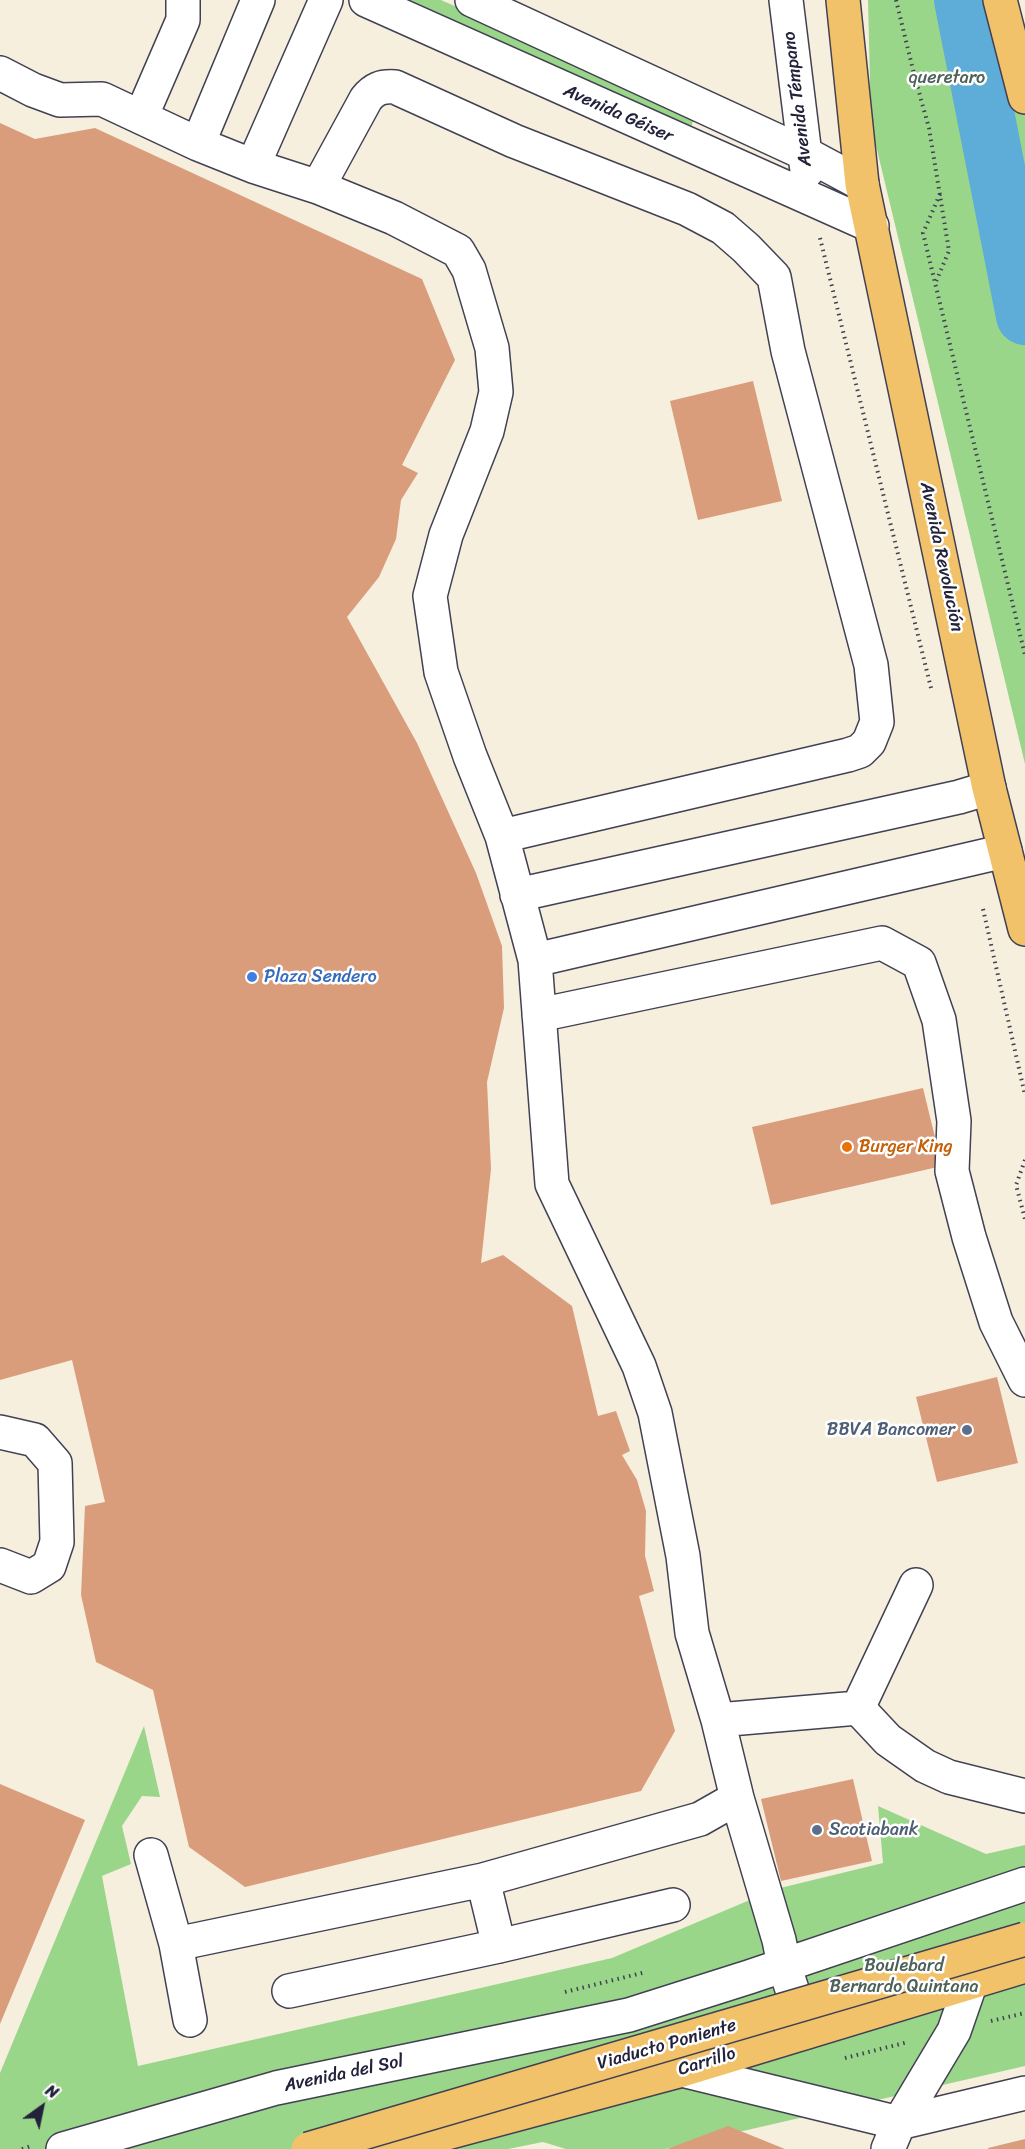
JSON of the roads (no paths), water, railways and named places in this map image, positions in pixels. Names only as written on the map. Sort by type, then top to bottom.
[{"type":"main road","name":"Avenida Revolución","points":[[843,0],[862,184],[989,788],[1025,928]]},
{"type":"main road","points":[[1000,0],[1025,97]]},
{"type":"main road","name":"Viaducto Poniente","points":[[308,2149],[1025,1939]]},
{"type":"main road","name":"Carrillo","points":[[387,2149],[682,2070],[1025,1966]]},
{"type":"street","points":[[141,117],[183,20],[183,0]]},
{"type":"street","points":[[198,144],[258,0]]},
{"type":"street","points":[[253,166],[326,0]]},
{"type":"street","name":"Avenida Géiser","points":[[366,0],[413,10],[808,198],[872,226]]},
{"type":"street","points":[[472,0],[806,154],[862,184]]},
{"type":"street","name":"Avenida Témpano","points":[[786,0],[806,154],[808,198]]},
{"type":"street","points":[[0,73],[60,100],[102,99],[198,144],[253,166],[318,186],[394,218],[458,251],[469,270],[492,348],[496,392],[487,431],[446,535],[430,596],[441,672],[470,756],[502,836],[535,960],[552,1184],[639,1366],[655,1413],[683,1556],[693,1633],[784,1965],[806,2031]]},
{"type":"street","points":[[318,186],[366,99],[379,88],[395,87],[514,141],[687,209],[723,228],[774,277],[788,351],[871,665],[877,722],[869,742],[860,751],[502,836]]},
{"type":"street","points":[[517,895],[958,797],[989,788]]},
{"type":"street","points":[[535,960],[1005,851]]},
{"type":"street","points":[[539,1015],[882,944],[918,963],[939,1020],[954,1121],[952,1171],[969,1237],[996,1322],[1025,1380]]},
{"type":"street","points":[[0,1432],[35,1440],[55,1463],[57,1520],[57,1542],[49,1566],[31,1577],[0,1565]]},
{"type":"street","points":[[858,1708],[916,1585]]},
{"type":"street","points":[[718,1720],[858,1708]]},
{"type":"street","points":[[858,1708],[888,1740],[925,1766],[949,1777],[1025,1796]]},
{"type":"street","points":[[176,1944],[483,1880],[700,1819],[737,1798]]},
{"type":"street","points":[[152,1855],[176,1944],[190,2020]]},
{"type":"street","points":[[483,1880],[499,1946]]},
{"type":"street","name":"Avenida del Sol","points":[[63,2149],[276,2088],[629,2015],[1025,1884]]},
{"type":"street","points":[[289,1991],[499,1946],[673,1905]]},
{"type":"street","points":[[893,2136],[954,2031],[971,1982]]},
{"type":"street","points":[[682,2070],[893,2136],[1025,2093]]},
{"type":"waterway","points":[[963,0],[1025,316]]},
{"type":"place","name":"Plaza Sendero","points":[[252,977]]},
{"type":"place","name":"Burger King","points":[[847,1147]]},
{"type":"place","name":"BBVA Bancomer","points":[[967,1430]]},
{"type":"place","name":"Scotiabank","points":[[817,1830]]},
{"type":"park label","name":"queretaro","points":[[947,78]]},
{"type":"park label","name":"Boulebard Bernardo Quintana","points":[[904,1976]]}]
